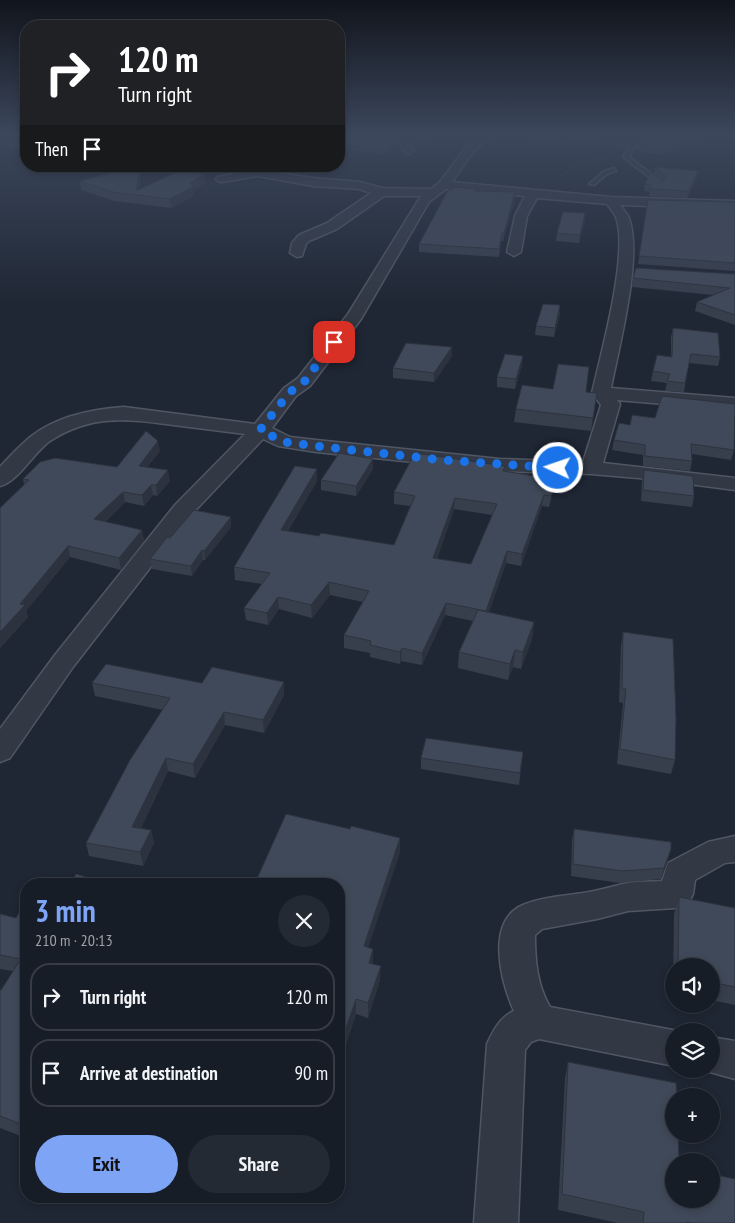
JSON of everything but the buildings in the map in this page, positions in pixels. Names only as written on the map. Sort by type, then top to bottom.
[{"type":"street","points":[[374,190],[381,192],[433,193],[533,193],[611,201],[735,205]]},
{"type":"street","points":[[0,750],[64,661],[183,510],[260,430],[290,392],[304,382],[355,316],[435,190]]},
{"type":"street","points":[[297,253],[299,243],[304,238],[332,226],[381,192]]},
{"type":"street","points":[[359,209],[433,193]]},
{"type":"street","points":[[514,252],[521,216],[533,193]]},
{"type":"street","points":[[601,393],[629,269],[622,218],[611,201]]},
{"type":"street","points":[[591,468],[611,404],[601,393]]},
{"type":"street","points":[[601,393],[735,404]]},
{"type":"street","points":[[0,480],[42,437],[82,420],[108,413],[124,413],[260,430],[284,442],[316,446],[500,465],[591,468],[735,484]]},
{"type":"street","points":[[539,1022],[528,1005],[517,963],[518,929],[528,920],[533,916],[597,905],[628,896],[676,894],[680,873],[719,851],[735,849]]},
{"type":"street","points":[[496,1223],[506,1044],[519,1028],[539,1022],[665,1046]]},
{"type":"street","points":[[720,1057],[735,1060]]},
{"type":"route","points":[[334,342],[304,382],[290,392],[260,430],[284,442],[442,460],[558,468]]}]
